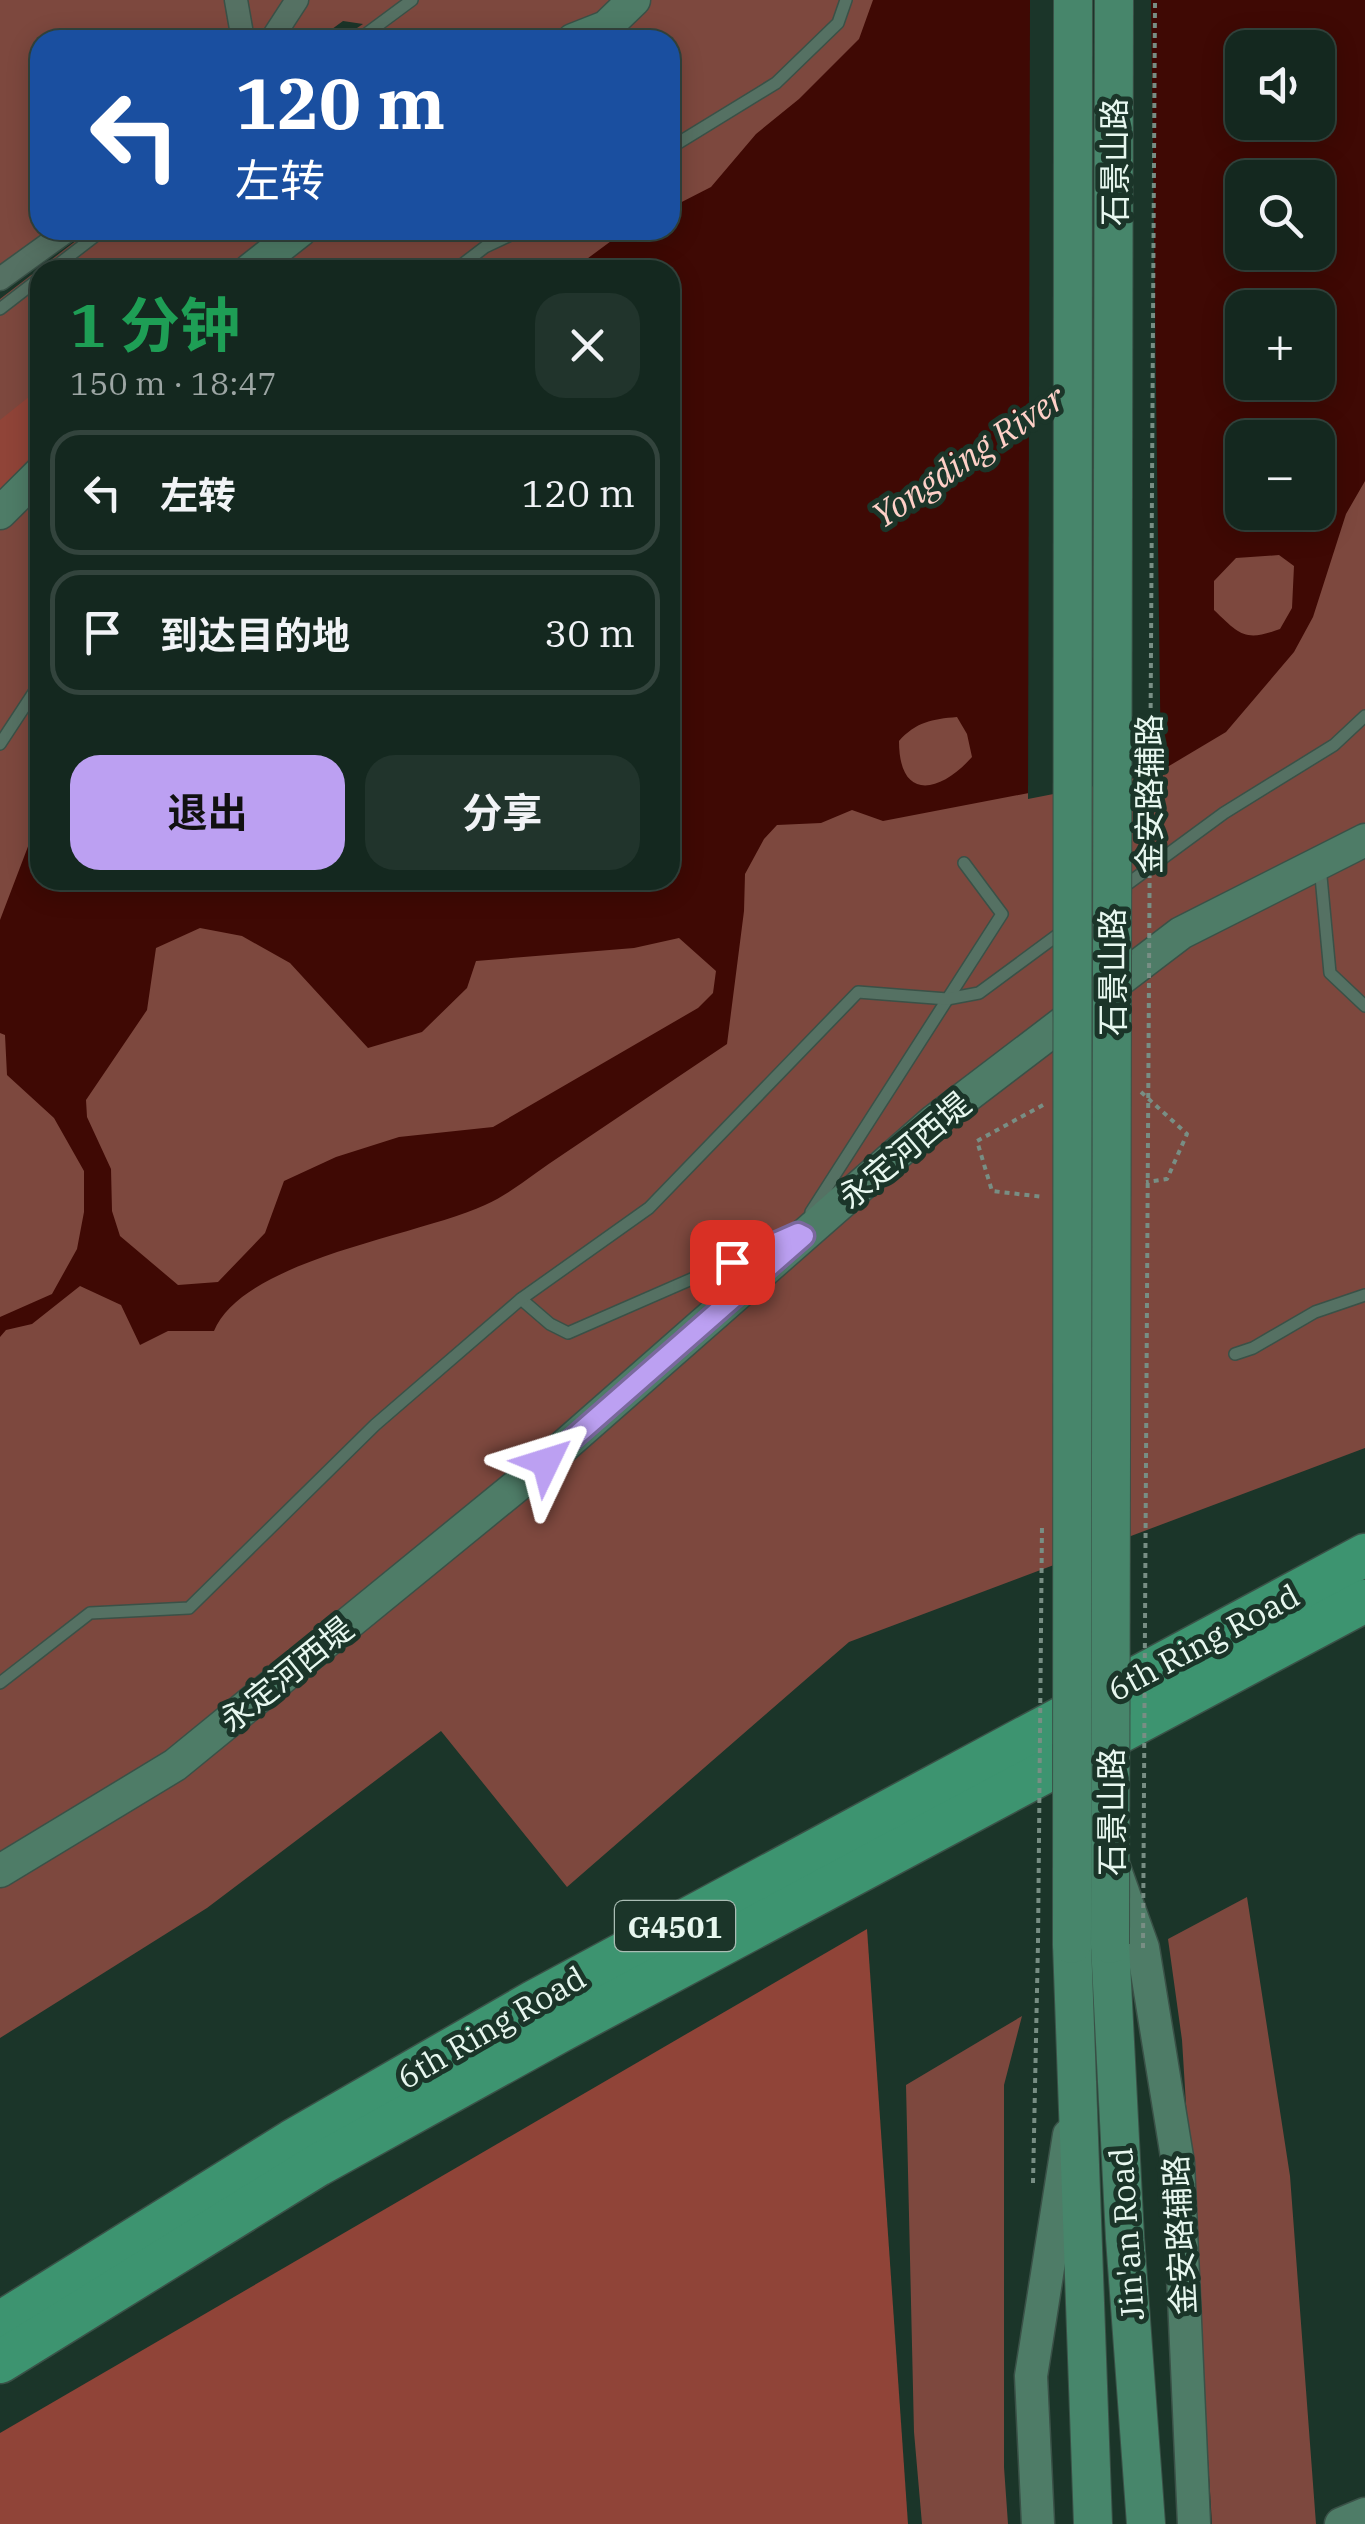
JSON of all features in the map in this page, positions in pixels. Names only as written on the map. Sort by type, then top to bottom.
[{"type":"highway","name":"6th Ring Road","points":[[0,2324],[292,2141],[534,2001],[1365,1555]]},
{"type":"highway","name":"6th Ring Road","points":[[0,2362],[318,2165],[1365,1601]]},
{"type":"main road","name":"石景山路","points":[[1055,1944],[1073,0]]},
{"type":"main road","name":"石景山路","points":[[1114,0],[1111,1857],[1127,1946]]},
{"type":"main road","name":"Jin'an Road","points":[[1055,1944],[1078,2081],[1093,2524]]},
{"type":"main road","name":"Jin'an Road","points":[[1127,1946],[1125,2238],[1146,2524]]},
{"type":"street","points":[[236,0],[241,30]]},
{"type":"street","points":[[278,30],[297,0]]},
{"type":"street","points":[[598,30],[634,0]]},
{"type":"street","points":[[0,280],[54,240]]},
{"type":"street","points":[[263,260],[288,240]]},
{"type":"street","points":[[0,513],[30,483]]},
{"type":"street","name":"永定河西堤","points":[[0,1871],[175,1764],[546,1462],[933,1122],[1181,933],[1365,840]]},
{"type":"street","name":"金安路辅路","points":[[1127,1946],[1178,2163],[1194,2524]]},
{"type":"street","points":[[1038,2524],[1031,2376],[1078,2081]]},
{"type":"street","points":[[1341,2524],[1365,2514]]},
{"type":"lane","points":[[372,30],[412,0]]},
{"type":"lane","points":[[680,142],[776,83],[838,23],[846,0]]},
{"type":"lane","points":[[64,260],[91,240]]},
{"type":"lane","points":[[468,260],[500,240]]},
{"type":"lane","points":[[0,309],[30,286]]},
{"type":"lane","points":[[0,744],[30,698]]},
{"type":"lane","points":[[1102,903],[1224,813],[1334,745],[1365,716]]},
{"type":"lane","points":[[521,1299],[568,1334],[801,1234],[1002,914],[964,863]]},
{"type":"lane","points":[[1320,863],[1330,973],[1365,1006]]},
{"type":"lane","points":[[0,1683],[90,1613],[189,1608],[375,1425],[521,1299],[649,1208],[858,992],[947,999],[979,993],[1086,914]]},
{"type":"lane","points":[[1236,1354],[1315,1312],[1365,1295]]},
{"type":"path","name":"金安路辅路","points":[[1127,1946],[1155,0]]},
{"type":"path","points":[[1044,1197],[992,1191],[977,1141],[1058,1097]]},
{"type":"path","points":[[1034,2183],[1055,1944]]},
{"type":"shaded area","points":[[0,0],[1365,0],[1365,1448],[849,1642],[567,1887],[441,1731],[207,1908],[0,2038],[0,299],[30,276],[30,890],[680,890],[680,260],[51,260],[77,240],[680,240],[680,30],[354,30],[363,24],[343,21],[331,30],[30,30],[30,240],[54,240],[0,283]]},
{"type":"shaded area","points":[[30,396],[30,457],[0,491],[0,420]]},
{"type":"shaded area","points":[[1247,1897],[1290,2176],[1316,2524],[1212,2524],[1182,2040],[1168,1939]]},
{"type":"shaded area","points":[[867,1929],[908,2524],[0,2524],[0,2433]]},
{"type":"shaded area","points":[[1022,2016],[1004,2085],[1004,2467],[1008,2524],[922,2524],[914,2432],[906,2085]]},
{"type":"water","name":"Yongding River","points":[[873,0],[1365,0],[1365,481],[1346,514],[1313,617],[1294,652],[1226,732],[1169,766],[883,821],[852,810],[821,823],[777,825],[764,839],[745,874],[727,1044],[495,1200],[295,1268],[260,1285],[232,1306],[214,1331],[168,1331],[140,1345],[121,1305],[80,1286],[32,1324],[6,1330],[0,1337],[0,1317],[52,1294],[77,1249],[84,1212],[84,1171],[54,1118],[7,1075],[5,1035],[0,1033],[0,920],[30,841],[30,890],[680,890],[680,260],[586,260],[612,240],[680,240],[680,203],[711,187],[756,134],[799,99],[859,39]],"holes":[[[1279,555],[1294,566],[1292,608],[1280,629],[1259,635],[1244,634],[1214,610],[1214,581],[1236,558]],[[957,717],[967,734],[972,757],[947,778],[924,785],[906,774],[899,741],[918,726]],[[200,928],[242,936],[290,963],[368,1048],[422,1032],[467,988],[476,961],[634,948],[679,938],[716,971],[713,993],[698,1008],[493,1127],[399,1137],[336,1157],[284,1181],[265,1233],[218,1282],[178,1285],[120,1236],[112,1211],[111,1169],[87,1117],[86,1100],[147,1010],[156,948]]]},
{"type":"pier","points":[[1030,0],[1151,0],[1161,773],[1028,799]]},
{"type":"route","points":[[546,1462],[804,1236],[798,1233],[732,1262]]}]
